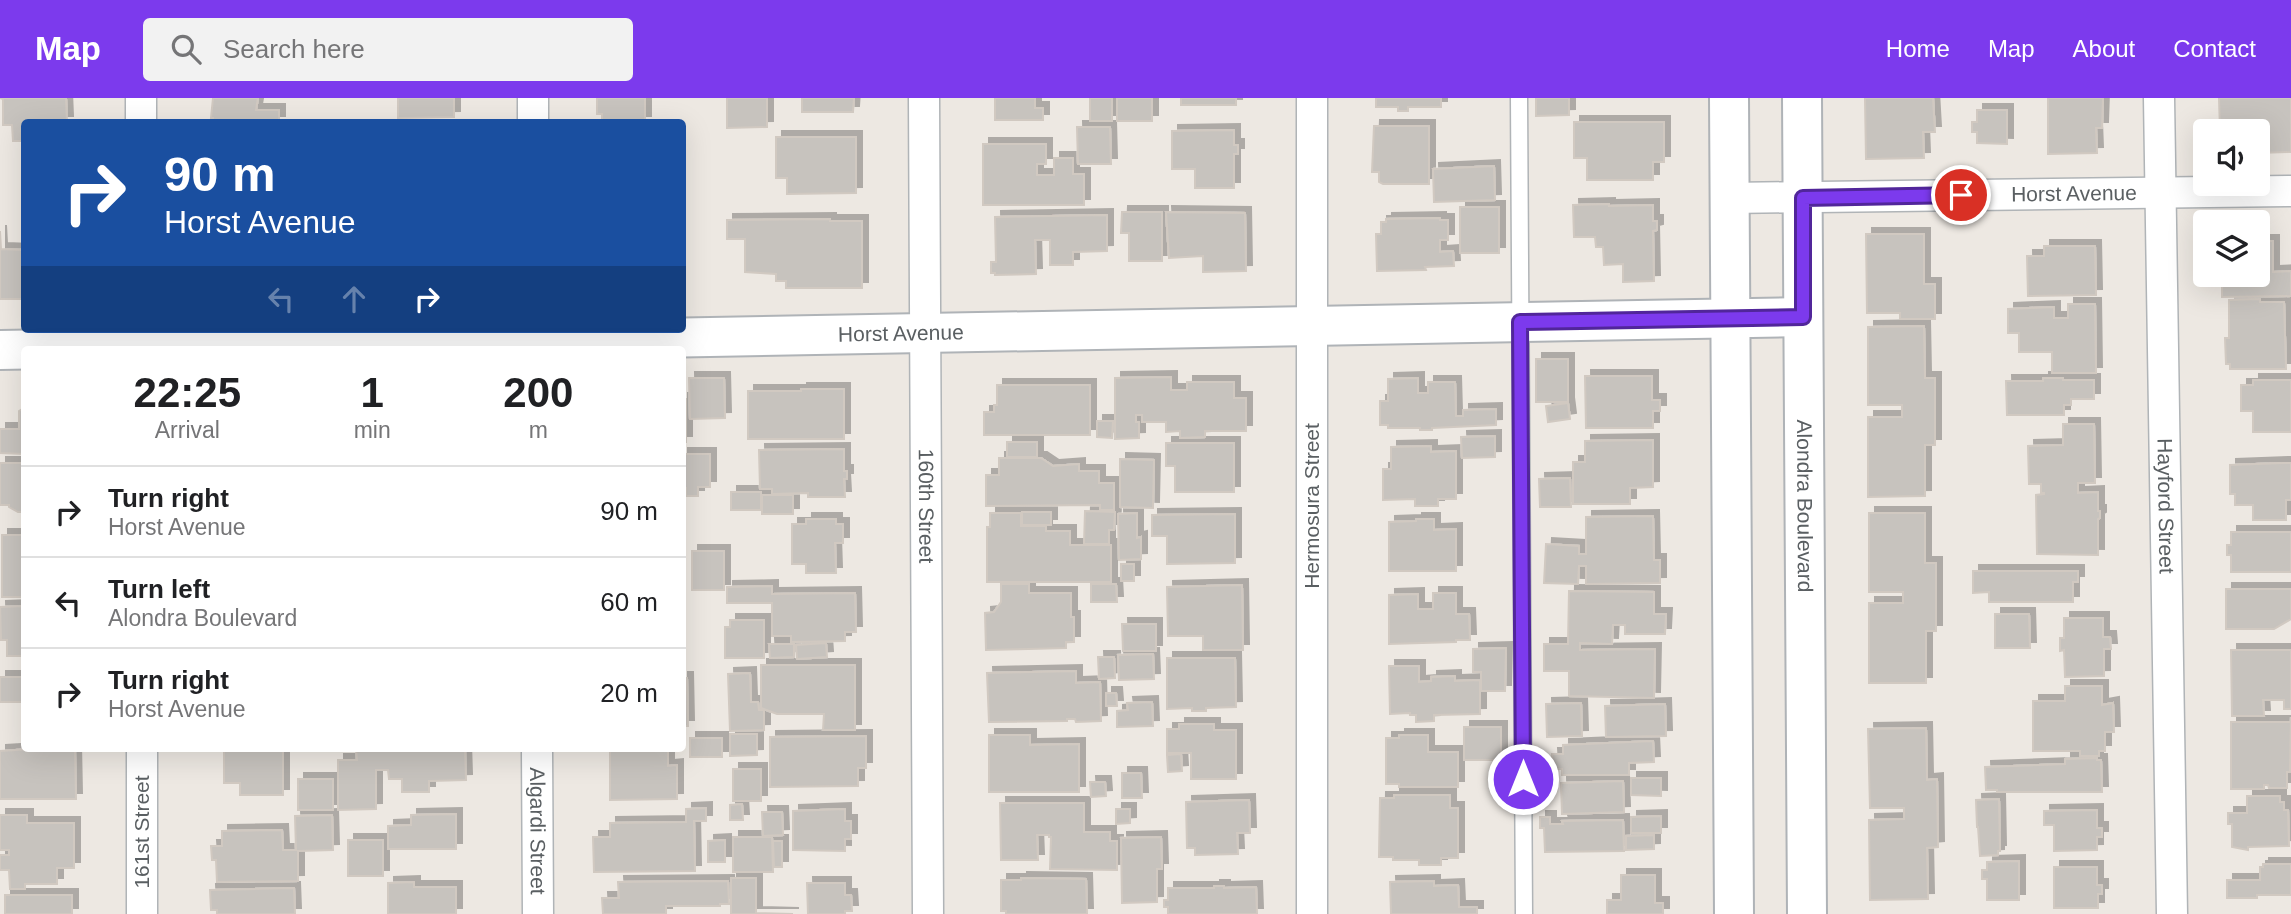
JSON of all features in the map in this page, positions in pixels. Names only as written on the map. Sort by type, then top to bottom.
[{"type":"street","points":[[141,98],[141,119]]},
{"type":"street","points":[[533,98],[533,119]]},
{"type":"street","name":"160th Street","points":[[924,98],[928,914]]},
{"type":"street","name":"Hermosura Street","points":[[1311,914],[1312,98]]},
{"type":"street","points":[[1729,98],[1734,914]]},
{"type":"street","name":"Alondra Boulevard","points":[[1802,98],[1807,914]]},
{"type":"street","name":"Hayford Street","points":[[2159,98],[2172,914]]},
{"type":"street","name":"Horst Avenue","points":[[1729,198],[2291,191]]},
{"type":"street","name":"Horst Avenue","points":[[61,346],[142,342],[534,340],[1803,317]]},
{"type":"street","name":"Horst Avenue","points":[[0,349],[21,348]]},
{"type":"street","name":"161st Street","points":[[142,752],[142,914]]},
{"type":"street","name":"Algardi Street","points":[[537,752],[538,914]]},
{"type":"lane","points":[[1519,98],[1524,914]]},
{"type":"building","points":[[0,98],[66,98],[67,119],[21,119],[21,141],[13,141],[12,125],[3,125],[3,99]]},
{"type":"building","points":[[213,98],[258,98],[256,110],[279,110],[279,119],[211,118]]},
{"type":"building","points":[[398,98],[454,98],[454,117],[398,118]]},
{"type":"building","points":[[597,98],[645,98],[645,119],[602,119],[602,114],[597,114]]},
{"type":"building","points":[[727,98],[767,98],[767,127],[727,128]]},
{"type":"building","points":[[802,98],[854,98],[853,112],[802,112]]},
{"type":"building","points":[[995,98],[1035,98],[1035,108],[1043,108],[1043,120],[995,120]]},
{"type":"building","points":[[1090,98],[1112,98],[1112,121],[1090,121]]},
{"type":"building","points":[[1117,98],[1152,98],[1152,121],[1117,121]]},
{"type":"building","points":[[1181,98],[1236,98],[1236,105],[1181,105]]},
{"type":"building","points":[[1376,98],[1441,98],[1441,107],[1408,107],[1408,111],[1398,111],[1398,107],[1376,107]]},
{"type":"building","points":[[1536,98],[1569,98],[1569,115],[1536,116]]},
{"type":"building","points":[[1865,98],[1933,98],[1935,132],[1923,132],[1924,158],[1866,159]]},
{"type":"building","points":[[2048,98],[2103,98],[2102,128],[2096,128],[2097,153],[2048,154]]},
{"type":"building","points":[[2219,98],[2291,98],[2291,152],[2270,153],[2270,119],[2220,119]]},
{"type":"building","points":[[1977,110],[2007,110],[2007,144],[1977,143],[1977,132],[1972,132],[1972,122],[1977,122]]},
{"type":"building","points":[[1574,122],[1664,122],[1664,162],[1653,162],[1653,180],[1587,180],[1587,158],[1574,158]]},
{"type":"building","points":[[1374,126],[1429,126],[1429,184],[1379,182],[1379,172],[1372,172]]},
{"type":"building","points":[[1077,127],[1110,127],[1111,164],[1078,164]]},
{"type":"building","points":[[1234,130],[1234,145],[1238,145],[1238,154],[1234,154],[1234,188],[1195,188],[1195,169],[1172,169],[1172,131]]},
{"type":"building","points":[[776,137],[856,137],[856,193],[787,194],[787,178],[776,178]]},
{"type":"building","points":[[983,144],[1046,144],[1046,164],[1037,164],[1037,175],[1054,175],[1054,158],[1073,158],[1073,174],[1084,174],[1084,205],[983,205]]},
{"type":"building","points":[[1494,166],[1495,200],[1434,202],[1433,169]]},
{"type":"building","points":[[1573,205],[1653,205],[1653,221],[1657,221],[1657,230],[1653,231],[1654,281],[1623,282],[1623,264],[1604,265],[1603,247],[1596,247],[1595,237],[1574,237]]},
{"type":"building","points":[[1460,207],[1499,207],[1499,253],[1460,253]]},
{"type":"building","points":[[1122,212],[1162,212],[1162,261],[1129,261],[1129,233],[1121,233]]},
{"type":"building","points":[[1166,212],[1245,213],[1246,271],[1203,272],[1203,256],[1169,258]]},
{"type":"building","points":[[1107,215],[1107,251],[1073,252],[1073,265],[1050,265],[1050,240],[1035,240],[1036,274],[991,273],[991,262],[996,262],[995,217]]},
{"type":"building","points":[[1386,219],[1448,220],[1448,240],[1440,240],[1440,252],[1453,251],[1454,266],[1425,267],[1426,270],[1377,271],[1376,234],[1381,234],[1381,222],[1386,222]]},
{"type":"building","points":[[727,220],[862,221],[862,288],[786,288],[786,281],[776,281],[776,274],[745,272],[745,239],[727,239]]},
{"type":"building","points":[[0,231],[1,249],[21,250],[21,299],[0,299]]},
{"type":"building","points":[[1866,234],[1924,234],[1924,284],[1935,284],[1935,319],[1900,319],[1900,313],[1867,313]]},
{"type":"building","points":[[2270,241],[2273,241],[2273,272],[2291,271],[2291,296],[2222,297],[2222,287],[2270,287]]},
{"type":"building","points":[[2044,246],[2095,246],[2096,295],[2028,296],[2027,256],[2044,256]]},
{"type":"building","points":[[2260,299],[2260,302],[2284,302],[2286,369],[2230,369],[2230,364],[2226,364],[2225,338],[2229,338],[2229,300]]},
{"type":"building","points":[[2068,304],[2095,304],[2096,373],[2052,373],[2052,352],[2019,352],[2019,333],[2008,333],[2008,309],[2054,307],[2054,318],[2068,318]]},
{"type":"building","points":[[1924,326],[1925,378],[1935,378],[1935,445],[1925,445],[1925,496],[1868,497],[1868,417],[1902,417],[1902,405],[1868,405],[1868,327]]},
{"type":"building","points":[[1536,359],[1568,359],[1568,402],[1536,402]]},
{"type":"building","points":[[1585,376],[1652,376],[1652,400],[1660,400],[1660,411],[1653,411],[1653,428],[1586,428]]},
{"type":"building","points":[[1171,377],[1171,390],[1187,390],[1187,382],[1234,382],[1234,398],[1246,398],[1246,431],[1205,431],[1205,437],[1180,438],[1180,431],[1166,432],[1166,422],[1142,422],[1142,415],[1136,415],[1139,438],[1115,439],[1115,378]]},
{"type":"building","points":[[689,378],[724,378],[725,418],[690,419]]},
{"type":"building","points":[[1418,378],[1418,393],[1428,393],[1428,382],[1455,382],[1456,416],[1463,416],[1463,410],[1496,409],[1496,425],[1420,430],[1380,425],[1380,401],[1388,401],[1388,379]]},
{"type":"building","points":[[2043,378],[2094,380],[2094,399],[2071,399],[2071,405],[2064,405],[2064,415],[2007,415],[2006,381],[2043,381]]},
{"type":"building","points":[[2253,380],[2291,380],[2291,432],[2253,432],[2253,411],[2241,411],[2241,385],[2253,385]]},
{"type":"building","points":[[997,385],[1090,385],[1090,435],[984,435],[984,412],[994,412],[994,405],[997,405]]},
{"type":"building","points":[[844,389],[844,439],[748,439],[748,391]]},
{"type":"building","points":[[1568,403],[1570,419],[1548,422],[1546,406]]},
{"type":"building","points":[[21,410],[21,454],[0,453],[0,429],[19,429]]},
{"type":"building","points":[[1097,421],[1113,421],[1112,438],[1097,437]]},
{"type":"building","points":[[2063,424],[2094,424],[2095,483],[2078,483],[2078,493],[2098,492],[2098,555],[2037,554],[2036,495],[2044,493],[2041,493],[2041,484],[2029,484],[2028,446],[2063,445]]},
{"type":"building","points":[[1495,436],[1495,457],[1462,458],[1461,437]]},
{"type":"building","points":[[1653,440],[1653,487],[1630,488],[1630,504],[1573,504],[1573,462],[1585,462],[1585,441]]},
{"type":"building","points":[[1007,442],[1037,442],[1037,457],[1007,457]]},
{"type":"building","points":[[1166,443],[1234,443],[1234,492],[1175,492],[1175,466],[1166,466]]},
{"type":"building","points":[[1431,446],[1431,452],[1456,451],[1456,499],[1438,499],[1438,506],[1415,506],[1415,499],[1383,500],[1383,469],[1391,469],[1391,447]]},
{"type":"building","points":[[844,449],[844,471],[847,471],[847,479],[844,479],[845,497],[808,497],[808,493],[772,494],[772,489],[760,489],[759,450]]},
{"type":"building","points":[[686,454],[710,454],[710,487],[698,487],[698,496],[686,496]]},
{"type":"building","points":[[999,458],[1041,458],[1053,466],[1079,464],[1079,471],[1099,471],[1099,483],[1114,483],[1114,510],[1100,510],[1100,505],[986,506],[986,475],[999,475]]},
{"type":"building","points":[[1120,459],[1154,460],[1153,508],[1120,507]]},
{"type":"building","points":[[0,463],[21,463],[21,512],[9,505],[0,505]]},
{"type":"building","points":[[2291,463],[2291,500],[2286,500],[2286,520],[2253,520],[2253,505],[2235,505],[2235,494],[2230,494],[2230,465]]},
{"type":"building","points":[[1570,478],[1571,507],[1540,507],[1539,479]]},
{"type":"building","points":[[731,492],[761,492],[761,510],[731,510]]},
{"type":"building","points":[[762,495],[793,495],[793,514],[762,514]]},
{"type":"building","points":[[1085,511],[1115,512],[1114,530],[1109,530],[1109,544],[1084,544]]},
{"type":"building","points":[[1022,512],[1051,512],[1051,525],[1022,525]]},
{"type":"building","points":[[990,513],[1021,513],[1021,526],[1046,526],[1046,531],[1070,531],[1070,545],[1111,545],[1111,582],[987,582],[987,527],[990,527]]},
{"type":"building","points":[[1137,513],[1137,538],[1141,537],[1141,559],[1119,560],[1118,514]]},
{"type":"building","points":[[1869,513],[1925,513],[1925,563],[1936,563],[1936,631],[1926,631],[1926,683],[1869,683],[1869,603],[1903,603],[1903,592],[1869,592]]},
{"type":"building","points":[[1235,514],[1235,563],[1167,564],[1167,536],[1152,536],[1152,515]]},
{"type":"building","points":[[1653,516],[1654,560],[1660,560],[1660,583],[1586,584],[1586,566],[1579,566],[1578,584],[1544,583],[1546,544],[1579,546],[1579,554],[1586,554],[1586,517]]},
{"type":"building","points":[[806,519],[836,519],[836,524],[843,524],[843,543],[835,543],[836,573],[806,573],[806,564],[792,564],[792,524],[806,524]]},
{"type":"building","points":[[1434,519],[1434,530],[1456,529],[1456,571],[1389,571],[1389,522]]},
{"type":"building","points":[[2231,532],[2291,532],[2291,572],[2231,572],[2231,555],[2227,555],[2227,545],[2231,545]]},
{"type":"building","points":[[2,535],[21,535],[21,597],[2,597]]},
{"type":"building","points":[[692,551],[724,551],[724,590],[692,590]]},
{"type":"building","points":[[1121,564],[1134,564],[1134,581],[1121,581]]},
{"type":"building","points":[[1973,571],[2078,571],[2078,582],[2073,582],[2073,602],[1989,602],[1989,592],[1973,593]]},
{"type":"building","points":[[1001,584],[1029,584],[1029,593],[1071,593],[1074,642],[1066,642],[1066,648],[986,650],[985,613],[994,612],[1001,602]]},
{"type":"building","points":[[1091,584],[1116,584],[1117,602],[1091,602]]},
{"type":"building","points":[[1242,585],[1243,650],[1203,650],[1203,636],[1168,636],[1167,587]]},
{"type":"building","points":[[772,586],[772,594],[855,593],[856,632],[845,632],[845,641],[791,642],[791,636],[772,636],[772,603],[727,603],[727,587]]},
{"type":"building","points":[[2226,589],[2291,589],[2291,619],[2274,629],[2226,629]]},
{"type":"building","points":[[1569,591],[1654,592],[1654,614],[1666,614],[1665,634],[1625,634],[1625,625],[1613,625],[1612,644],[1580,643],[1580,650],[1655,649],[1654,698],[1569,696],[1569,671],[1544,671],[1544,644],[1568,644]]},
{"type":"building","points":[[1433,593],[1456,593],[1456,614],[1469,614],[1470,640],[1389,644],[1389,595],[1418,594],[1418,609],[1433,609]]},
{"type":"building","points":[[21,606],[21,656],[7,656],[7,640],[1,640],[0,607]]},
{"type":"building","points":[[1995,614],[2029,614],[2030,648],[1995,648]]},
{"type":"building","points":[[2064,618],[2103,618],[2103,637],[2110,637],[2111,649],[2104,649],[2104,676],[2065,677],[2064,650],[2060,651],[2060,638],[2064,638]]},
{"type":"building","points":[[730,620],[764,620],[764,658],[725,658],[725,627],[730,627]]},
{"type":"building","points":[[1122,624],[1156,624],[1156,651],[1123,651]]},
{"type":"building","points":[[826,643],[827,657],[797,659],[796,645]]},
{"type":"building","points":[[769,644],[794,644],[794,657],[770,658]]},
{"type":"building","points":[[1506,648],[1505,691],[1481,691],[1481,672],[1473,672],[1473,649]]},
{"type":"building","points":[[2231,650],[2291,650],[2291,709],[2284,709],[2284,700],[2263,700],[2264,716],[2232,716]]},
{"type":"building","points":[[1153,654],[1154,679],[1119,680],[1118,655]]},
{"type":"building","points":[[1098,657],[1114,657],[1115,678],[1099,679]]},
{"type":"building","points":[[1167,658],[1235,658],[1236,707],[1206,708],[1206,711],[1192,711],[1192,708],[1167,709]]},
{"type":"building","points":[[761,665],[855,665],[855,730],[823,730],[824,714],[777,714],[761,708]]},
{"type":"building","points":[[1389,666],[1419,666],[1419,682],[1431,681],[1431,677],[1455,676],[1455,681],[1480,680],[1480,714],[1434,715],[1434,721],[1416,722],[1416,715],[1410,713],[1390,714]]},
{"type":"building","points":[[1076,671],[1076,683],[1100,682],[1101,721],[1076,722],[1075,719],[1067,719],[989,722],[987,673]]},
{"type":"building","points":[[750,673],[751,702],[758,702],[759,710],[764,710],[764,730],[730,731],[728,674]]},
{"type":"building","points":[[0,677],[21,677],[21,702],[0,702]]},
{"type":"building","points":[[686,678],[687,678],[686,726]]},
{"type":"building","points":[[2065,686],[2102,686],[2102,705],[2113,703],[2114,732],[2105,732],[2105,751],[2099,751],[2099,756],[2080,756],[2080,751],[2033,751],[2033,701],[2065,701]]},
{"type":"building","points":[[1106,693],[1116,693],[1117,706],[1106,706]]},
{"type":"building","points":[[1152,702],[1153,726],[1117,727],[1117,711],[1128,710],[1127,703]]},
{"type":"building","points":[[1581,703],[1582,736],[1547,737],[1546,704]]},
{"type":"building","points":[[1665,704],[1666,736],[1606,737],[1605,706]]},
{"type":"building","points":[[2231,722],[2291,722],[2287,788],[2269,788],[2264,785],[2264,789],[2231,789]]},
{"type":"building","points":[[1179,724],[1214,724],[1214,730],[1236,730],[1236,779],[1191,779],[1191,753],[1167,753],[1167,729],[1179,729]]},
{"type":"building","points":[[1464,727],[1501,727],[1501,760],[1464,760]]},
{"type":"building","points":[[1926,728],[1927,780],[1937,779],[1938,847],[1927,848],[1928,899],[1870,900],[1869,820],[1904,819],[1904,808],[1870,808],[1868,729]]},
{"type":"building","points":[[730,734],[757,734],[757,755],[730,756]]},
{"type":"building","points":[[989,735],[1030,735],[1030,745],[1079,744],[1079,792],[989,792]]},
{"type":"building","points":[[1399,735],[1428,735],[1428,752],[1458,752],[1458,787],[1399,787],[1399,784],[1386,784],[1386,738],[1399,738]]},
{"type":"building","points":[[866,736],[866,768],[858,768],[858,786],[770,787],[770,737]]},
{"type":"building","points":[[690,738],[722,738],[722,757],[690,757]]},
{"type":"building","points":[[1653,741],[1654,762],[1629,763],[1629,775],[1562,775],[1562,769],[1553,769],[1552,754],[1563,754],[1563,745]]},
{"type":"building","points":[[0,751],[75,752],[76,799],[0,799]]},
{"type":"building","points":[[224,752],[283,752],[283,795],[240,795],[240,783],[224,783]]},
{"type":"building","points":[[356,752],[465,752],[466,780],[429,781],[429,792],[402,792],[402,779],[389,779],[388,770],[376,770],[376,809],[338,810],[338,760],[357,760]]},
{"type":"building","points":[[610,752],[668,752],[668,766],[677,765],[677,799],[610,800]]},
{"type":"building","points":[[1181,754],[1182,771],[1168,772],[1167,755]]},
{"type":"building","points":[[2065,759],[2101,760],[2102,792],[1986,790],[1985,767],[2065,764]]},
{"type":"building","points":[[733,769],[761,769],[761,801],[733,801]]},
{"type":"building","points":[[1122,773],[1141,773],[1142,798],[1122,798]]},
{"type":"building","points":[[1631,778],[1661,778],[1661,796],[1631,795]]},
{"type":"building","points":[[298,779],[333,779],[333,810],[298,810]]},
{"type":"building","points":[[1623,781],[1624,812],[1562,814],[1561,783]]},
{"type":"building","points":[[1090,782],[1105,782],[1106,796],[1091,797]]},
{"type":"building","points":[[1394,795],[1450,795],[1450,808],[1458,808],[1458,858],[1441,858],[1441,865],[1419,865],[1419,860],[1379,857],[1380,798],[1394,798]]},
{"type":"building","points":[[2247,796],[2280,796],[2280,802],[2284,802],[2284,810],[2288,810],[2289,846],[2248,847],[2248,850],[2232,847],[2232,824],[2228,824],[2228,813],[2247,813]]},
{"type":"building","points":[[1999,799],[2000,851],[1998,855],[1980,856],[1976,800]]},
{"type":"building","points":[[1249,800],[1250,833],[1237,833],[1238,854],[1195,855],[1195,848],[1187,848],[1186,802]]},
{"type":"building","points":[[1000,803],[1084,803],[1084,832],[1110,832],[1110,841],[1117,841],[1117,870],[1050,869],[1049,835],[1037,835],[1038,860],[1001,860]]},
{"type":"building","points":[[742,804],[743,820],[730,820],[730,805]]},
{"type":"building","points":[[706,808],[706,821],[694,821],[695,871],[594,872],[593,837],[610,837],[610,823],[686,822],[686,809]]},
{"type":"building","points":[[845,809],[845,821],[851,821],[851,839],[845,839],[845,851],[793,850],[793,811]]},
{"type":"building","points":[[1116,809],[1130,809],[1130,823],[1116,824]]},
{"type":"building","points":[[2097,810],[2097,828],[2102,828],[2102,837],[2097,837],[2097,850],[2054,851],[2054,825],[2044,825],[2044,811]]},
{"type":"building","points":[[762,812],[782,812],[783,835],[763,836]]},
{"type":"building","points":[[456,814],[456,849],[388,849],[388,826],[411,825],[411,815]]},
{"type":"building","points":[[0,815],[27,815],[27,823],[74,823],[74,868],[57,868],[57,884],[25,884],[25,889],[10,889],[9,870],[0,870],[0,855],[9,855],[9,850],[0,850]]},
{"type":"building","points":[[332,815],[333,850],[298,851],[298,881],[217,882],[216,860],[212,860],[211,846],[222,846],[222,831],[282,830],[283,850],[296,850],[295,816]]},
{"type":"building","points":[[1661,816],[1661,833],[1631,833],[1631,817]]},
{"type":"building","points":[[1540,817],[1550,817],[1550,824],[1563,824],[1562,821],[1623,820],[1624,851],[1545,852],[1544,828],[1540,828]]},
{"type":"building","points":[[1654,835],[1654,849],[1626,850],[1626,836]]},
{"type":"building","points":[[733,837],[772,837],[773,872],[733,872]]},
{"type":"building","points":[[1161,837],[1162,869],[1157,869],[1157,902],[1122,903],[1121,838]]},
{"type":"building","points":[[348,840],[383,840],[383,876],[348,876]]},
{"type":"building","points":[[725,840],[725,862],[708,862],[708,841]]},
{"type":"building","points":[[773,841],[782,841],[782,867],[774,867]]},
{"type":"building","points":[[2019,861],[2019,900],[1987,900],[1987,879],[1982,879],[1982,870],[1987,870],[1987,862]]},
{"type":"building","points":[[2263,864],[2291,864],[2291,895],[2227,898],[2227,880],[2260,880],[2260,867],[2263,867]]},
{"type":"building","points":[[2054,867],[2097,867],[2097,885],[2102,885],[2102,894],[2098,894],[2098,908],[2054,908]]},
{"type":"building","points":[[1621,875],[1655,875],[1655,903],[1663,903],[1663,914],[1607,914],[1607,900],[1621,900]]},
{"type":"building","points":[[731,878],[756,878],[756,913],[793,914],[731,914]]},
{"type":"building","points":[[1086,879],[1087,914],[1006,914],[1006,911],[1001,911],[1001,880]]},
{"type":"building","points":[[728,881],[729,904],[666,906],[666,914],[603,914],[602,898],[619,898],[618,882]]},
{"type":"building","points":[[1434,881],[1434,886],[1458,885],[1459,907],[1477,907],[1477,914],[1391,914],[1390,882]]},
{"type":"building","points":[[414,882],[414,887],[456,887],[456,914],[388,914],[388,883]]},
{"type":"building","points":[[807,883],[845,883],[845,895],[851,895],[852,911],[845,911],[845,914],[808,914]]},
{"type":"building","points":[[1256,887],[1257,914],[1168,914],[1168,907],[1164,907],[1164,900],[1168,900],[1168,888]]},
{"type":"building","points":[[294,888],[295,914],[217,914],[217,910],[211,910],[210,890]]},
{"type":"building","points":[[5,895],[72,895],[72,914],[5,914]]},
{"type":"route","points":[[1523,779],[1520,322],[1803,317],[1803,198],[1961,195]]}]
